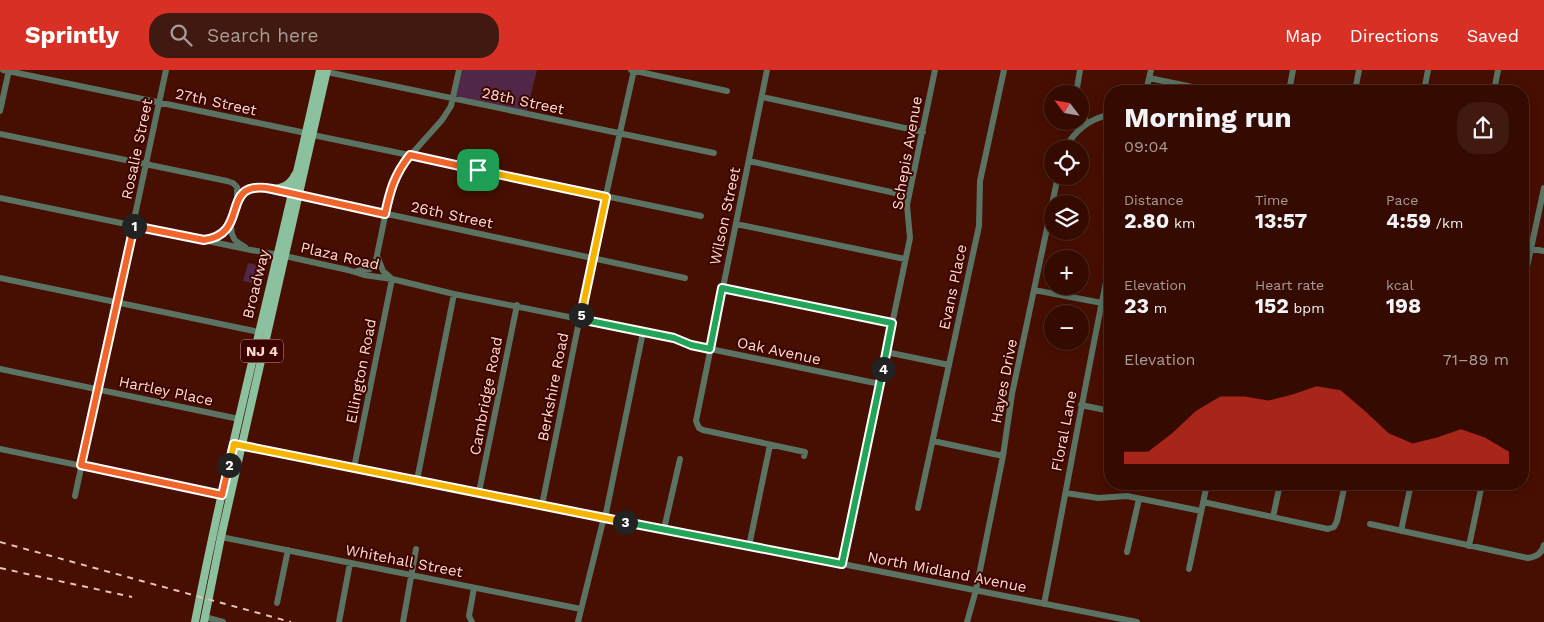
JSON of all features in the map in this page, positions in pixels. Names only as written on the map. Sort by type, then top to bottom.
[{"type":"main road","name":"Broadway","points":[[205,620],[238,445],[310,134],[322,71]]},
{"type":"main road","name":"Broadway","points":[[296,194],[299,166],[310,134]]},
{"type":"main road","points":[[272,189],[283,188],[288,184],[299,166]]},
{"type":"main road","name":"Broadway","points":[[195,622],[222,495],[238,445],[239,419],[259,332],[281,255]]},
{"type":"street","name":"27th Street","points":[[7,70],[701,216]]},
{"type":"street","points":[[0,111],[7,70]]},
{"type":"street","name":"Rosalie Street","points":[[75,496],[166,70]]},
{"type":"street","points":[[348,270],[370,270],[375,265],[378,258],[391,187],[400,167],[442,120],[451,106],[459,70]]},
{"type":"street","points":[[633,70],[727,91]]},
{"type":"street","name":"Berkshire Road","points":[[542,505],[592,258],[633,70]]},
{"type":"street","name":"Wilson Street","points":[[767,70],[696,418],[697,424],[703,430],[770,445]]},
{"type":"street","name":"Schepis Avenue","points":[[842,564],[910,238],[906,214],[908,196],[935,70]]},
{"type":"street","name":"Evans Place","points":[[918,508],[978,226],[980,181],[1004,70]]},
{"type":"street","points":[[1078,85],[1080,70]]},
{"type":"street","points":[[1147,85],[1150,70]]},
{"type":"street","points":[[1290,85],[1293,70]]},
{"type":"street","points":[[1356,85],[1360,70]]},
{"type":"street","points":[[1425,85],[1428,70]]},
{"type":"street","points":[[1495,85],[1498,70]]},
{"type":"street","name":"28th Street","points":[[322,71],[714,154]]},
{"type":"street","points":[[1149,78],[1183,85]]},
{"type":"street","points":[[762,97],[923,132]]},
{"type":"street","points":[[1089,122],[1104,116]]},
{"type":"street","points":[[1071,140],[1079,130]]},
{"type":"street","points":[[0,134],[233,183],[237,187],[237,202],[231,223],[220,236],[204,240]]},
{"type":"street","points":[[748,161],[908,196]]},
{"type":"street","name":"Hayes Drive","points":[[967,622],[976,590],[1003,456],[1012,394],[1056,185]]},
{"type":"street","name":"26th Street","points":[[237,202],[241,195],[254,187],[272,189],[685,278]]},
{"type":"street","points":[[1529,258],[1544,188]]},
{"type":"street","name":"Plaza Road","points":[[0,198],[281,255],[454,294],[674,338]]},
{"type":"street","points":[[231,223],[235,240],[251,250]]},
{"type":"street","points":[[736,224],[905,259]]},
{"type":"street","points":[[1531,249],[1544,251]]},
{"type":"street","points":[[378,258],[383,270],[392,279]]},
{"type":"street","points":[[0,278],[259,332]]},
{"type":"street","name":"Ellington Road","points":[[354,468],[392,279]]},
{"type":"street","points":[[722,288],[892,323]]},
{"type":"street","points":[[1034,290],[1102,303]]},
{"type":"street","points":[[417,480],[454,294]]},
{"type":"street","name":"Floral Lane","points":[[1044,604],[1081,405],[1104,295]]},
{"type":"street","name":"Cambridge Road","points":[[480,492],[517,306]]},
{"type":"street","points":[[578,622],[604,518],[643,332]]},
{"type":"street","name":"Oak Avenue","points":[[674,338],[691,345],[880,384]]},
{"type":"street","points":[[886,352],[949,365]]},
{"type":"street","name":"Hartley Place","points":[[0,369],[239,419]]},
{"type":"street","points":[[1081,405],[1104,410]]},
{"type":"street","points":[[933,441],[1003,456]]},
{"type":"street","name":"North Midland Avenue","points":[[238,445],[1136,622]]},
{"type":"street","points":[[749,546],[770,445],[804,452],[804,456]]},
{"type":"street","points":[[0,449],[222,495]]},
{"type":"street","points":[[664,529],[680,459]]},
{"type":"street","points":[[1189,569],[1206,490]]},
{"type":"street","points":[[1274,517],[1279,490]]},
{"type":"street","points":[[1203,502],[1328,529],[1334,527],[1338,521],[1344,490]]},
{"type":"street","points":[[1401,531],[1410,490]]},
{"type":"street","points":[[1469,546],[1481,490]]},
{"type":"street","points":[[1066,493],[1098,498],[1127,496],[1201,511]]},
{"type":"street","points":[[1127,552],[1139,499]]},
{"type":"street","points":[[1370,524],[1528,558],[1537,556],[1544,546]]},
{"type":"street","name":"Whitehall Street","points":[[221,537],[582,609]]},
{"type":"street","points":[[403,622],[416,549]]},
{"type":"street","points":[[277,603],[288,550]]},
{"type":"street","points":[[339,622],[350,563]]},
{"type":"street","points":[[472,622],[469,616],[474,588]]},
{"type":"street","points":[[205,620],[223,622]]},
{"type":"shaded area","points":[[459,70],[537,70],[526,115],[453,100]]},
{"type":"shaded area","points":[[248,263],[265,267],[261,285],[243,281]]},
{"type":"railway","points":[[0,542],[291,622]]},
{"type":"railway","points":[[0,568],[132,597]]},
{"type":"route","points":[[410,155],[478,170],[606,197],[580,319],[674,338],[691,345],[710,349],[722,288],[892,323],[842,564],[234,444],[222,495],[81,465],[100,385],[133,226],[204,240],[213,239],[226,231],[231,223],[235,206],[241,195],[246,190],[254,187],[272,189],[385,214],[391,187],[400,167],[410,155]]}]
